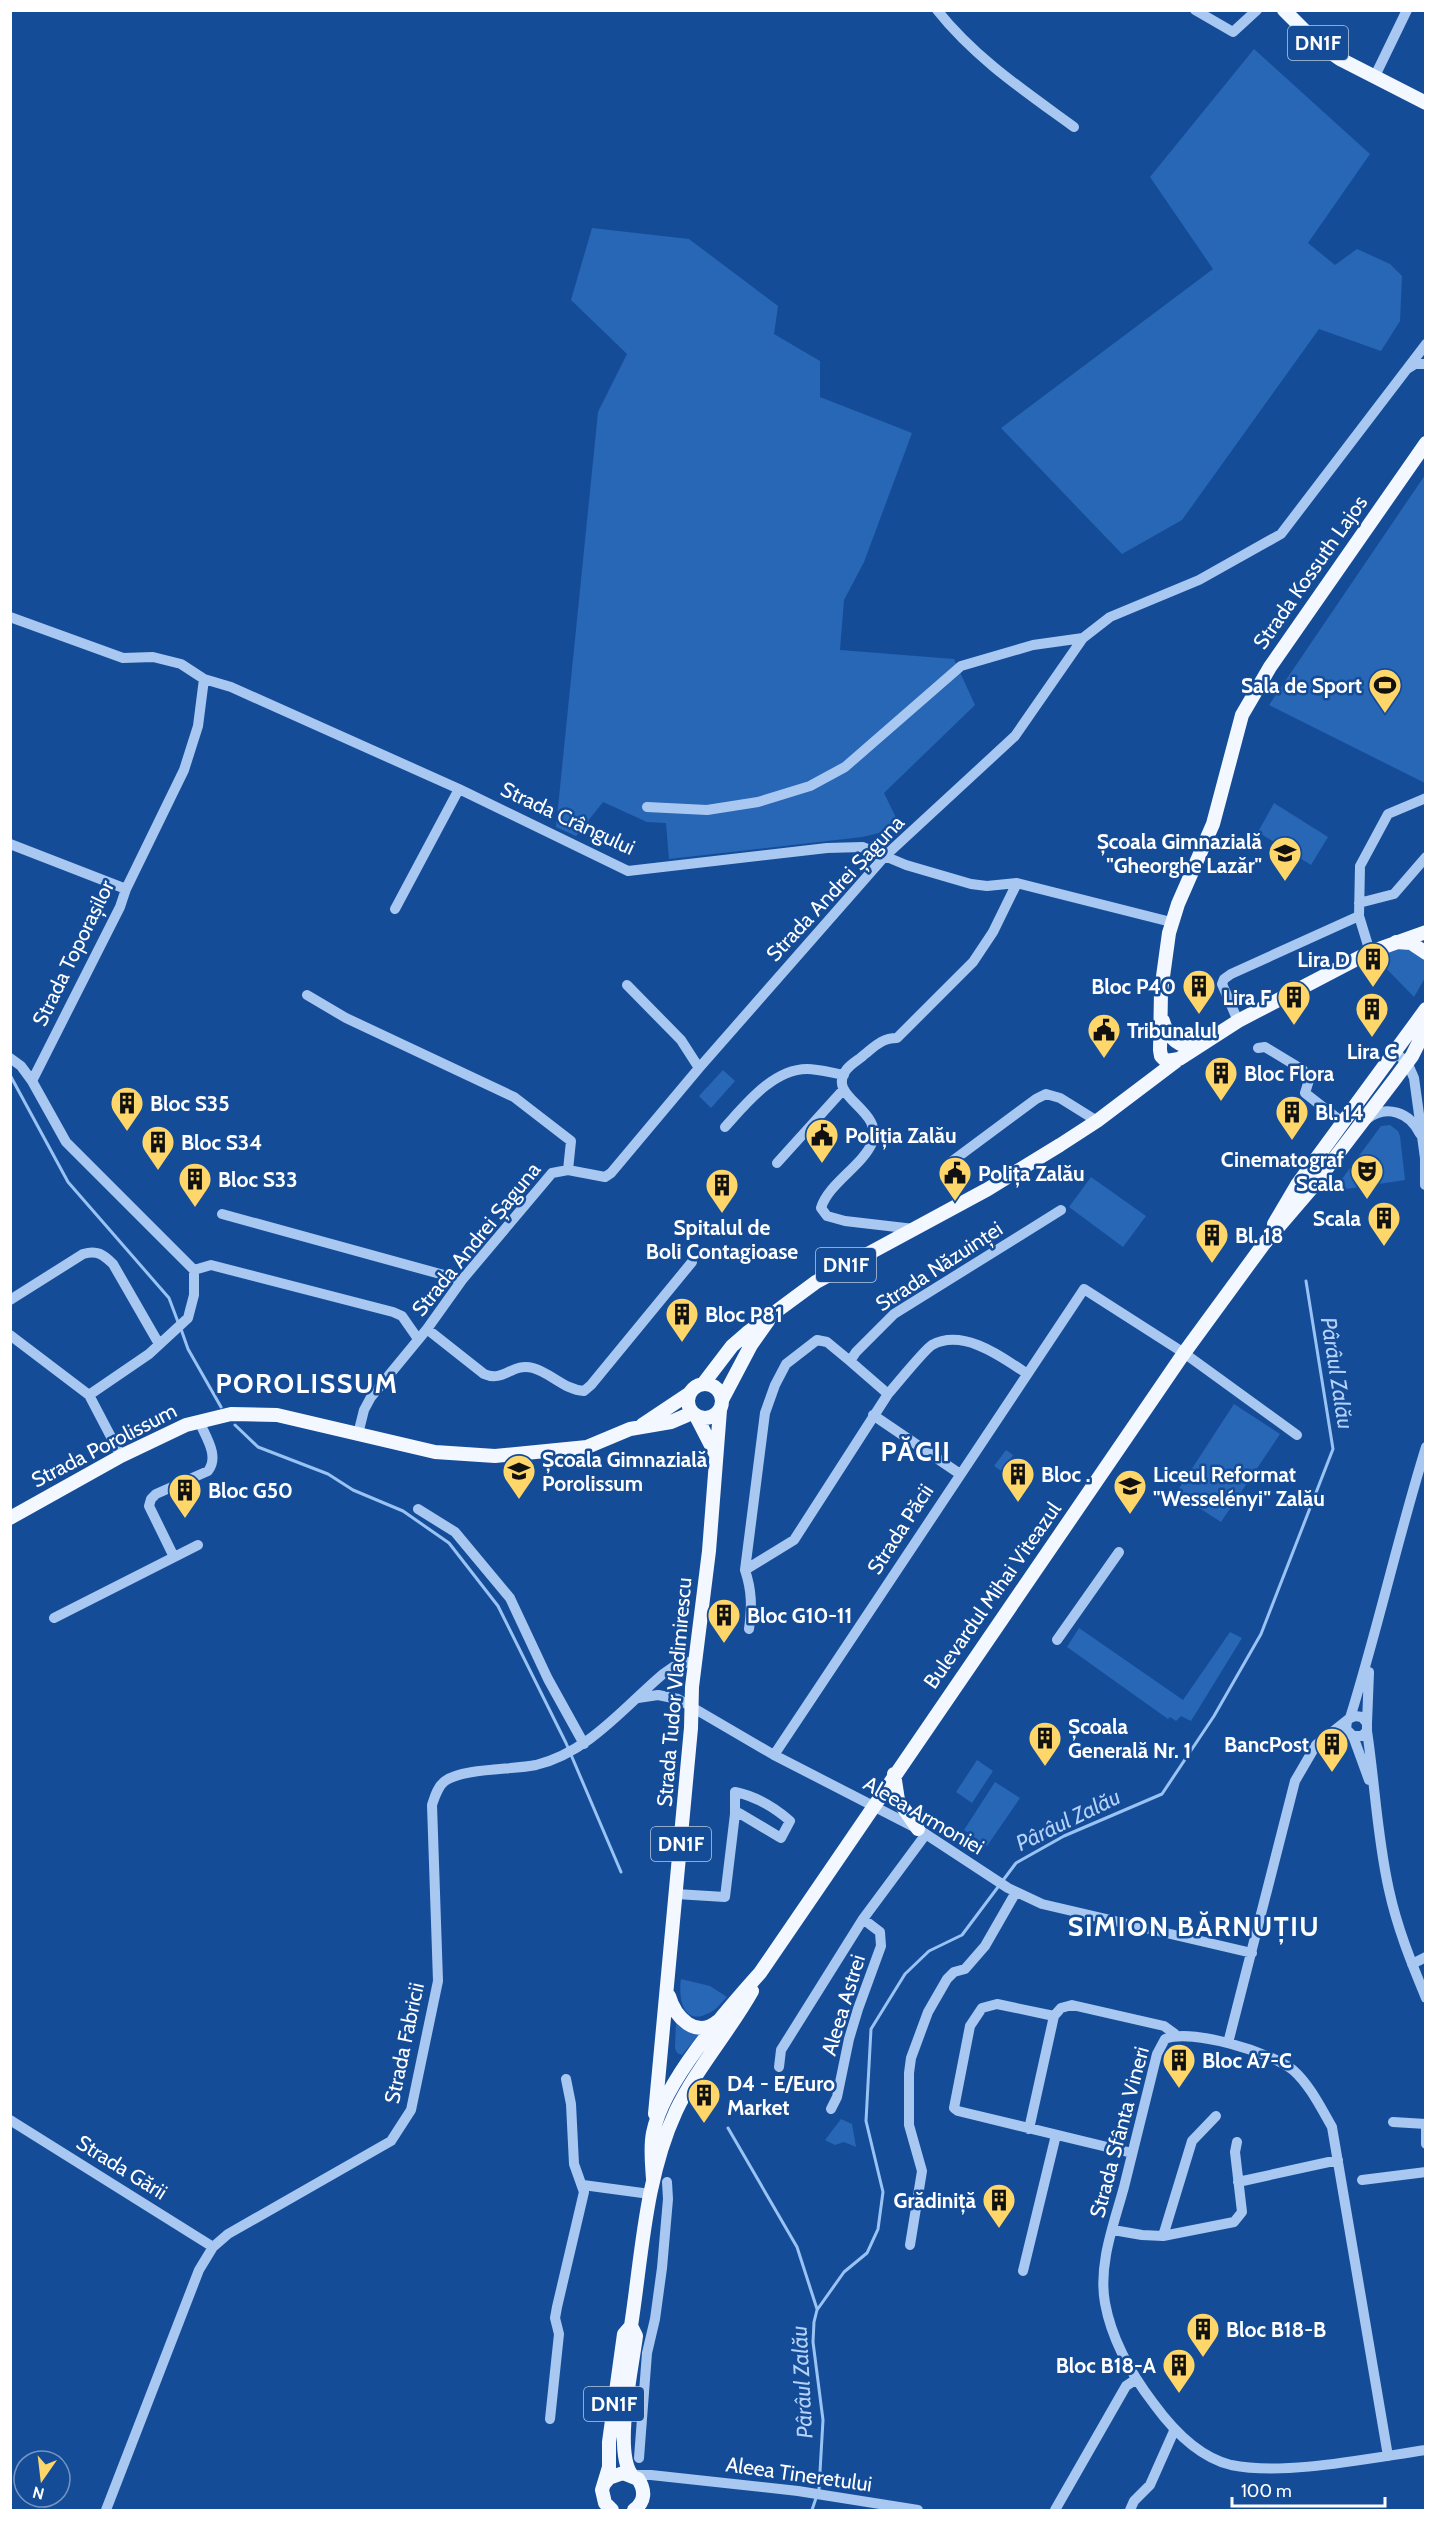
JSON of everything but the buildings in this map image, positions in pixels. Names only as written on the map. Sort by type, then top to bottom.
[{"type":"main road","name":"DN1F","points":[[1284,10],[1317,43],[1374,78],[1425,103]]},
{"type":"main road","name":"Strada Kossuth Lajos","points":[[1179,1059],[1172,1062],[1164,1060],[1160,1053],[1160,1004],[1164,958],[1171,922],[1213,824],[1232,746],[1249,699],[1425,443]]},
{"type":"main road","name":"Strada Tudor Vladimirescu","points":[[703,1384],[732,1346],[755,1326],[835,1271],[988,1189],[1096,1121],[1179,1059],[1238,1021],[1370,952],[1423,932]]},
{"type":"main road","points":[[1394,942],[1411,943],[1425,952]]},
{"type":"main road","name":"Strada Kossuth Lajos","points":[[1160,1004],[1163,1024],[1173,1040],[1185,1046],[1201,1044]]},
{"type":"main road","name":"Bulevardul Mihai Viteazul","points":[[1263,1245],[1292,1192],[1425,1009]]},
{"type":"main road","name":"Bulevardul Mihai Viteazul","points":[[653,2179],[653,2134],[673,2082],[760,1972],[1184,1353],[1263,1245],[1295,1208],[1407,1062],[1425,1028]]},
{"type":"main road","name":"Strada Kossuth Lajos","points":[[1142,1086],[1155,1070],[1160,1039]]},
{"type":"main road","name":"Strada Tudor Vladimirescu","points":[[653,2134],[663,2042],[695,1660],[709,1551],[715,1453],[721,1405],[751,1346],[781,1307]]},
{"type":"main road","name":"DN1F","points":[[690,1393],[703,1384]]},
{"type":"main road","points":[[694,1415],[712,1417],[721,1405],[718,1390],[703,1384]]},
{"type":"main road","points":[[690,1393],[687,1403],[715,1453]]},
{"type":"main road","name":"Strada Porolissum","points":[[10,1518],[121,1456],[199,1421],[231,1414],[263,1413],[435,1452],[495,1456],[587,1447],[641,1426],[690,1393]]},
{"type":"main road","name":"Strada Porolissum","points":[[641,1426],[666,1423],[694,1415]]},
{"type":"main road","points":[[894,1774],[898,1800],[922,1832]]},
{"type":"main road","name":"Bulevardul Mihai Viteazul","points":[[603,2497],[609,2467],[609,2442],[624,2334],[631,2326],[653,2179],[673,2117],[694,2080],[741,2010],[760,1972]]},
{"type":"main road","points":[[667,1991],[674,2010],[686,2024],[703,2027],[714,2024],[724,2015]]},
{"type":"main road","name":"Strada Tudor Vladimirescu","points":[[663,2042],[676,2097],[673,2117]]},
{"type":"main road","points":[[673,2082],[686,2085],[694,2080]]},
{"type":"main road","name":"Bulevardul Mihai Viteazul","points":[[631,2326],[636,2336],[623,2440],[625,2466],[632,2474]]},
{"type":"main road","points":[[612,2511],[603,2497],[616,2474],[632,2474]]},
{"type":"main road","name":"DN1F","points":[[632,2474],[642,2485],[644,2491]]},
{"type":"main road","points":[[634,2511],[640,2505],[644,2491]]},
{"type":"street","points":[[937,10],[949,26],[1002,75],[1074,127]]},
{"type":"street","points":[[1195,10],[1233,32],[1257,10]]},
{"type":"street","points":[[1374,78],[1407,10]]},
{"type":"street","name":"Strada Andrei Șaguna","points":[[358,1434],[364,1410],[371,1397],[427,1329],[462,1280],[552,1173],[568,1170],[605,1177],[611,1173],[699,1068],[885,856],[1015,736],[1083,638],[1110,617],[1198,580],[1281,534],[1425,344]]},
{"type":"street","points":[[1407,369],[1415,364],[1425,364]]},
{"type":"street","name":"Strada Crângului","points":[[10,617],[123,658],[153,657],[181,664],[204,679],[231,687],[459,789],[628,871],[827,848],[863,847],[971,884],[987,886],[1017,883],[1171,922]]},
{"type":"street","points":[[647,807],[706,810],[758,802],[810,786],[845,767],[961,666],[1033,645],[1083,638]]},
{"type":"street","name":"Strada Toporașilor","points":[[32,1081],[120,908],[126,889],[184,770],[198,726],[204,679]]},
{"type":"street","points":[[395,909],[459,789]]},
{"type":"street","points":[[1370,952],[1359,916],[1360,866],[1388,814],[1425,798]]},
{"type":"street","points":[[10,844],[126,889]]},
{"type":"street","points":[[1359,903],[1394,894],[1425,856]]},
{"type":"street","points":[[914,1229],[845,1221],[827,1216],[821,1208],[871,1144],[875,1126],[871,1118],[843,1090],[842,1079],[847,1069],[885,1038],[897,1038],[973,962],[993,932],[1017,883]]},
{"type":"street","points":[[1238,1021],[1224,992],[1222,984],[1224,979],[1359,916]]},
{"type":"street","points":[[627,985],[681,1040],[699,1068]]},
{"type":"street","points":[[307,995],[346,1018],[514,1097],[571,1141],[568,1170]]},
{"type":"street","points":[[1258,1048],[1265,1047],[1303,1070],[1309,1080],[1305,1093],[1342,1122]]},
{"type":"street","points":[[1394,1052],[1407,1062],[1414,1078],[1425,1158],[1425,1194]]},
{"type":"street","points":[[10,1058],[21,1066],[32,1081],[66,1142],[194,1270],[194,1295],[188,1318],[149,1354],[89,1395]]},
{"type":"street","points":[[724,1127],[755,1095],[788,1073],[807,1069],[844,1075]]},
{"type":"street","points":[[777,1163],[843,1090]]},
{"type":"street","points":[[947,1165],[1046,1094],[1060,1098],[1096,1121]]},
{"type":"street","points":[[1360,1124],[1372,1114],[1388,1110],[1410,1120],[1417,1126],[1422,1139]]},
{"type":"street","name":"Strada Năzuinței","points":[[850,1361],[894,1314],[1061,1210]]},
{"type":"street","points":[[222,1214],[462,1280]]},
{"type":"street","points":[[10,1300],[83,1254],[93,1251],[103,1254],[113,1264],[159,1344]]},
{"type":"street","points":[[427,1329],[492,1377],[498,1377],[520,1366],[534,1368],[576,1390],[584,1391],[692,1262]]},
{"type":"street","points":[[194,1270],[211,1265],[393,1312],[402,1316],[418,1339]]},
{"type":"street","name":"Strada Păcii","points":[[774,1755],[1084,1289],[1184,1353],[1297,1435]]},
{"type":"street","points":[[10,1335],[89,1395],[121,1456]]},
{"type":"street","points":[[749,1629],[751,1586],[745,1570],[765,1413],[775,1384],[786,1364],[817,1340],[827,1342],[888,1394]]},
{"type":"street","points":[[745,1570],[794,1540],[873,1415],[888,1394],[932,1345],[953,1341],[971,1342],[996,1353],[1026,1373]]},
{"type":"street","points":[[873,1415],[960,1474]]},
{"type":"street","points":[[174,1557],[149,1511],[149,1502],[156,1494],[208,1471],[211,1467],[213,1455],[199,1421]]},
{"type":"street","points":[[1373,1789],[1351,1735],[1346,1729],[1370,1653],[1398,1538],[1425,1447]]},
{"type":"street","points":[[418,1509],[455,1532],[510,1598],[581,1746]]},
{"type":"street","points":[[54,1618],[198,1545]]},
{"type":"street","points":[[1057,1640],[1119,1552]]},
{"type":"street","points":[[1370,1653],[1367,1727],[1373,1789],[1388,1888],[1398,1926],[1425,1998]]},
{"type":"street","name":"Strada Fabricii","points":[[106,2511],[199,2270],[213,2247],[228,2234],[391,2141],[411,2110],[438,1980],[432,1805],[439,1788],[446,1780],[462,1775],[536,1765],[561,1757],[581,1746],[673,1667],[695,1660]]},
{"type":"street","points":[[635,1699],[647,1695],[669,1696],[692,1707]]},
{"type":"street","name":"Aleea Armoniei","points":[[692,1707],[774,1755],[922,1832],[992,1878],[1042,1904],[1252,1953]]},
{"type":"street","points":[[1228,2043],[1292,1791],[1300,1770],[1316,1745],[1349,1720],[1359,1716],[1367,1727]]},
{"type":"street","points":[[1316,1745],[1351,1735],[1362,1736],[1367,1727]]},
{"type":"street","points":[[676,1894],[725,1897],[735,1814],[735,1792],[747,1794],[790,1821],[782,1838],[739,1813],[735,1814]]},
{"type":"street","name":"Aleea Astrei","points":[[780,2067],[782,2050],[863,1919],[922,1832]]},
{"type":"street","points":[[910,2245],[922,2171],[909,2125],[911,2058],[928,2012],[947,1980],[954,1972],[964,1969],[985,1946],[1012,1890]]},
{"type":"street","name":"Aleea Astrei","points":[[831,2109],[837,2097],[855,2019],[881,1946],[880,1932],[863,1919]]},
{"type":"street","points":[[1412,1964],[1425,1957]]},
{"type":"street","points":[[1054,2016],[997,2004],[982,2008],[969,2026],[953,2105],[958,2111],[1132,2153]]},
{"type":"street","points":[[1029,2129],[1054,2016],[1061,2008],[1072,2005],[1164,2026],[1175,2034]]},
{"type":"street","name":"Strada Sfânta Vineri","points":[[1388,2456],[1332,2127],[1309,2088],[1292,2070],[1268,2055],[1228,2043],[1175,2034],[1165,2038],[1157,2055],[1105,2261],[1105,2300],[1112,2332],[1135,2380],[1174,2431],[1199,2450],[1230,2464],[1287,2468],[1388,2456],[1425,2450]]},
{"type":"street","points":[[550,2419],[559,2334],[555,2318],[584,2192],[574,2164],[571,2104],[566,2079]]},
{"type":"street","points":[[1163,2236],[1192,2141],[1216,2116]]},
{"type":"street","name":"Strada Gării","points":[[10,2120],[213,2247]]},
{"type":"street","points":[[1393,2122],[1425,2125],[1425,2144]]},
{"type":"street","points":[[1023,2271],[1056,2135]]},
{"type":"street","points":[[1113,2230],[1163,2236],[1234,2222],[1242,2212],[1235,2152],[1237,2142]]},
{"type":"street","points":[[1238,2182],[1338,2160]]},
{"type":"street","points":[[1362,2180],[1425,2172]]},
{"type":"street","points":[[639,2458],[647,2353],[655,2319],[662,2268],[668,2199],[667,2182]]},
{"type":"street","points":[[583,2186],[650,2194]]},
{"type":"street","points":[[1055,2511],[1126,2386],[1135,2380]]},
{"type":"street","points":[[1130,2511],[1134,2500],[1150,2485],[1174,2431]]},
{"type":"street","name":"Aleea Tineretului","points":[[632,2474],[798,2491],[918,2511]]},
{"type":"street","name":"Aleea Tineretului","points":[[644,2491],[646,2486],[653,2481],[675,2478]]},
{"type":"shaded area","points":[[1254,49],[1370,154],[1308,243],[1335,265],[1357,249],[1390,264],[1402,276],[1400,321],[1381,351],[1319,329],[1182,520],[1122,554],[1001,428],[1213,269],[1150,177]]},
{"type":"shaded area","points":[[592,228],[689,239],[778,306],[774,334],[820,361],[820,397],[912,433],[864,562],[844,600],[840,650],[954,659],[975,705],[884,793],[901,828],[862,837],[669,859],[666,823],[647,822],[603,802],[576,836],[556,827],[598,412],[627,354],[571,300]]},
{"type":"shaded area","points":[[1425,475],[1425,783],[1269,705]]},
{"type":"shaded area","points":[[1274,803],[1328,837],[1311,865],[1258,832]]},
{"type":"shaded area","points":[[1406,946],[1425,957],[1425,978],[1414,997],[1378,960],[1390,950]]},
{"type":"shaded area","points":[[723,1070],[735,1081],[711,1108],[699,1096]]},
{"type":"shaded area","points":[[1390,1125],[1398,1131],[1400,1136],[1405,1180],[1333,1191],[1381,1126]]},
{"type":"shaded area","points":[[1091,1177],[1146,1216],[1123,1247],[1069,1207]]},
{"type":"shaded area","points":[[1234,1404],[1280,1434],[1221,1522],[1176,1493]]},
{"type":"shaded area","points":[[1006,1450],[1013,1455],[1010,1460],[1026,1472],[1019,1483],[994,1466]]},
{"type":"shaded area","points":[[1079,1628],[1183,1700],[1230,1632],[1242,1638],[1191,1721],[1181,1716],[1176,1721],[1170,1717],[1168,1719],[1067,1647]]},
{"type":"shaded area","points":[[977,1760],[993,1771],[972,1803],[956,1792]]},
{"type":"shaded area","points":[[995,1782],[1020,1798],[987,1846],[964,1830]]},
{"type":"shaded area","points":[[681,1979],[710,1986],[727,1997],[712,2012],[693,2016],[684,2008],[680,1994]]},
{"type":"shaded area","points":[[676,2022],[702,2031],[682,2055],[677,2053],[675,2048]]},
{"type":"shaded area","points":[[841,2119],[852,2124],[856,2147],[844,2142],[835,2145],[825,2140]]},
{"type":"waterway","points":[[10,1075],[68,1182],[169,1298],[178,1322]]},
{"type":"waterway","name":"Pârâul Zalău","points":[[812,2510],[819,2489],[823,2420],[813,2342],[814,2322],[817,2310],[844,2272],[867,2253],[878,2229],[883,2192],[866,2121],[871,2029],[905,1974],[929,1951],[962,1935],[1016,1863],[1064,1836],[1162,1794],[1214,1716],[1261,1634],[1333,1449],[1306,1281]]},
{"type":"waterway","points":[[181,1329],[188,1349],[221,1407]]},
{"type":"waterway","points":[[235,1425],[258,1447],[328,1474],[353,1490],[403,1511],[449,1543],[498,1606],[566,1743],[621,1872]]},
{"type":"waterway","points":[[728,2128],[797,2247],[817,2309]]},
{"type":"place","name":"Sala de Sport","points":[[1385,714]]},
{"type":"place","name":"Școala Gimnazială \"Gheorghe Lazăr\"","points":[[1285,882]]},
{"type":"place","name":"Lira D","points":[[1373,988]]},
{"type":"place","name":"Bloc P40","points":[[1199,1015]]},
{"type":"place","name":"Lira F","points":[[1294,1026]]},
{"type":"place","name":"Lira C","points":[[1372,1038]]},
{"type":"place","name":"Tribunalul","points":[[1104,1059]]},
{"type":"place","name":"Bloc Flora","points":[[1221,1102]]},
{"type":"place","name":"Bloc S35","points":[[127,1132]]},
{"type":"place","name":"Bl. 14","points":[[1292,1141]]},
{"type":"place","name":"Poliția Zalău","points":[[822,1164]]},
{"type":"place","name":"Bloc S34","points":[[158,1171]]},
{"type":"place","name":"Cinematograf Scala","points":[[1367,1200]]},
{"type":"place","name":"Polița Zalău","points":[[955,1202]]},
{"type":"place","name":"Bloc S33","points":[[195,1208]]},
{"type":"place","name":"Spitalul de Boli Contagioase","points":[[722,1214]]},
{"type":"place","name":"Scala","points":[[1384,1247]]},
{"type":"place","name":"Bl. 18","points":[[1212,1264]]},
{"type":"place","name":"Bloc P81","points":[[682,1343]]},
{"type":"place","name":"Școala Gimnazială Porolissum","points":[[519,1500]]},
{"type":"place","name":"Bloc .","points":[[1018,1503]]},
{"type":"place","name":"Liceul Reformat \"Wesselényi\" Zalău","points":[[1130,1515]]},
{"type":"place","name":"Bloc G50","points":[[185,1519]]},
{"type":"place","name":"Bloc G10-11","points":[[724,1644]]},
{"type":"place","name":"Școala Generală Nr. 1","points":[[1045,1767]]},
{"type":"place","name":"BancPost","points":[[1332,1773]]},
{"type":"place","name":"Bloc A7-C","points":[[1179,2089]]},
{"type":"place","name":"D4 - E/Euro Market","points":[[704,2124]]},
{"type":"place","name":"Grădiniță","points":[[999,2229]]},
{"type":"place","name":"Bloc B18-B","points":[[1203,2358]]},
{"type":"place","name":"Bloc B18-A","points":[[1179,2394]]},
{"type":"district","name":"POROLISSUM","points":[[307,1383]]},
{"type":"district","name":"PĂCII","points":[[916,1451]]},
{"type":"district","name":"SIMION BĂRNUȚIU","points":[[1194,1926]]}]
